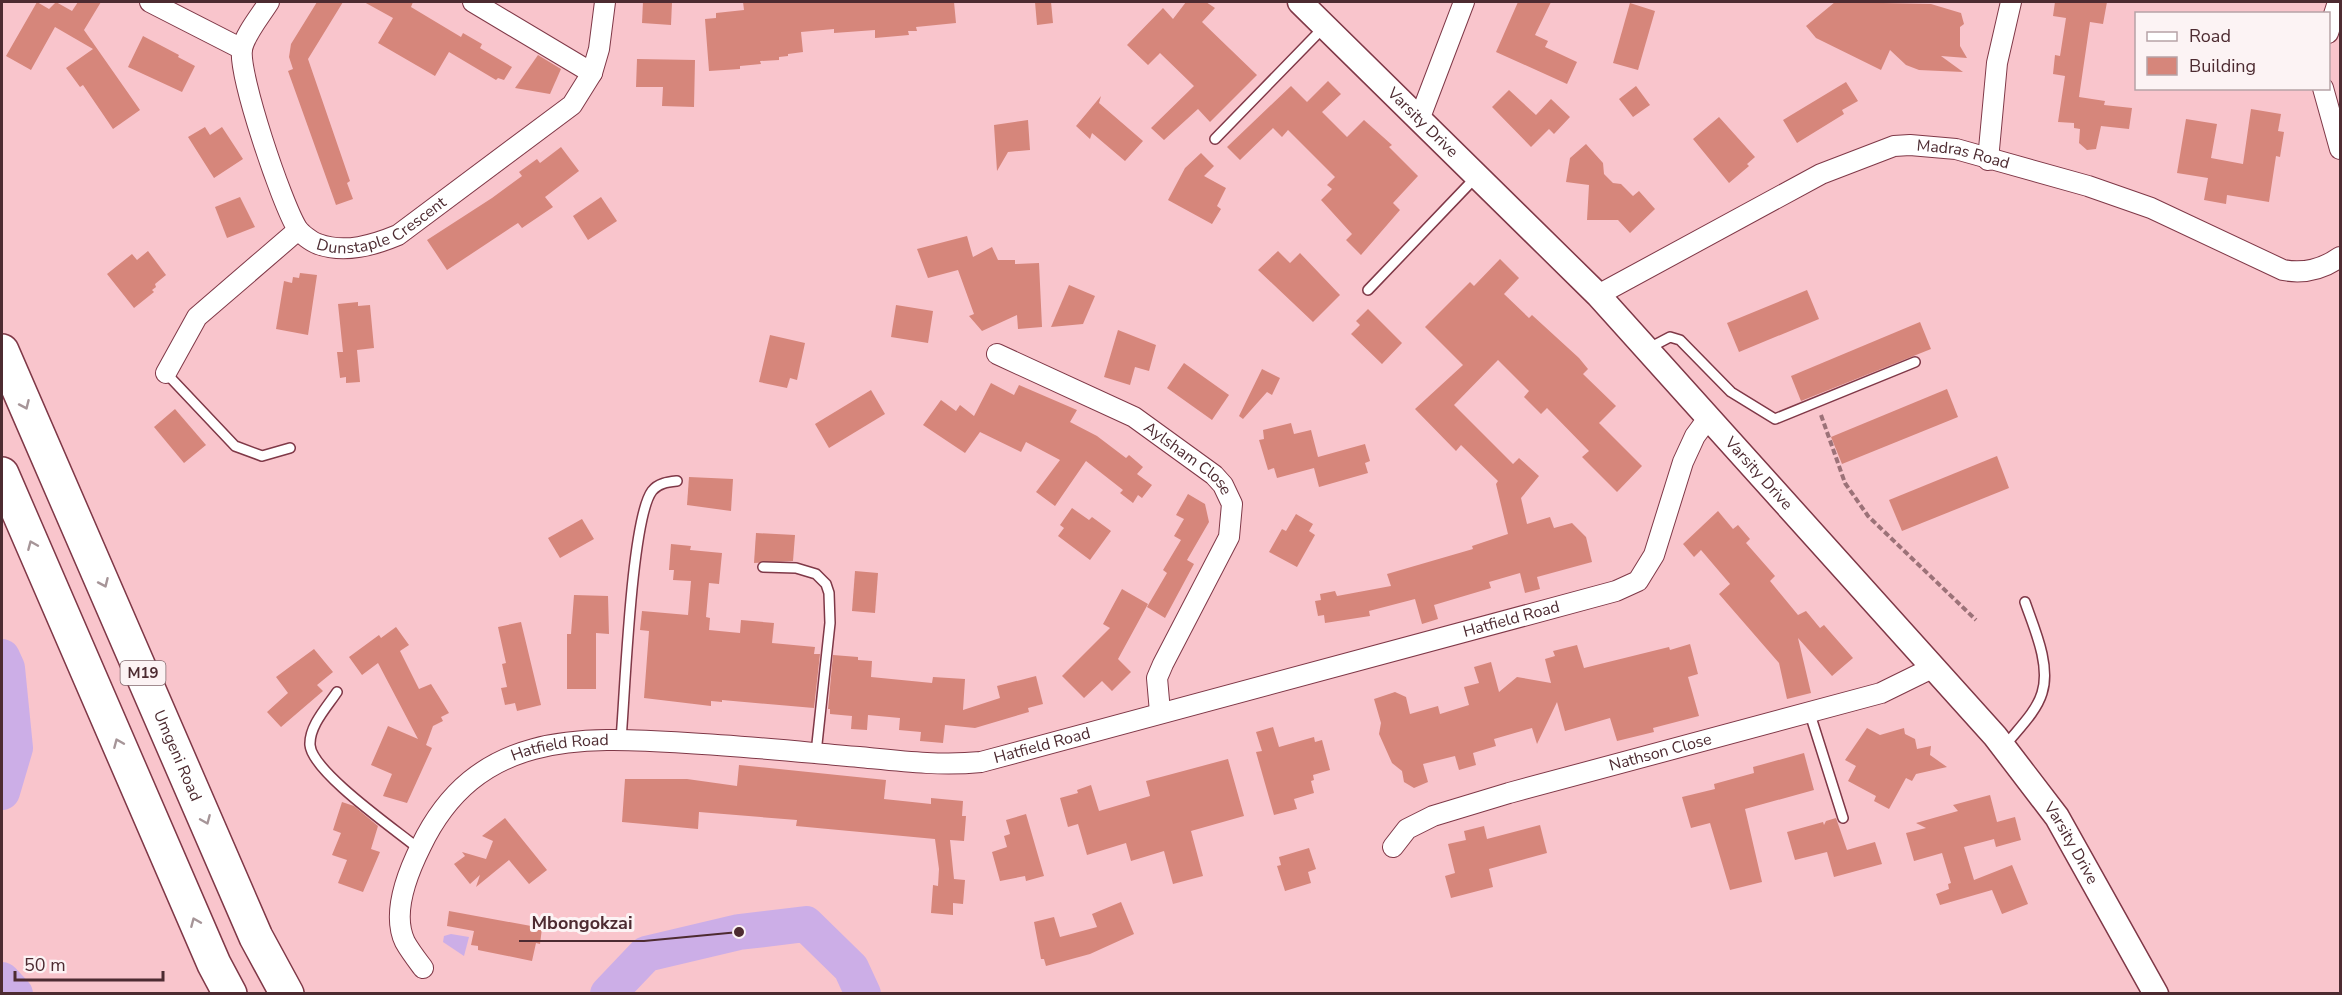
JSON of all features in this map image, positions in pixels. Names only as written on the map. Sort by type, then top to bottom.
[{"type":"highway","name":"Umgeni Road","points":[[2,351],[256,936],[287,993]]},
{"type":"highway","points":[[2,474],[214,964],[230,993]]},
{"type":"street","points":[[150,2],[242,49],[269,2]]},
{"type":"street","points":[[473,2],[592,73]]},
{"type":"street","name":"Dunstaple Crescent","points":[[242,49],[244,77],[285,203],[298,230],[317,244],[338,248],[371,246],[398,235],[560,116],[583,90],[592,73],[599,48],[605,2]]},
{"type":"street","name":"Varsity Drive","points":[[1300,2],[1598,295],[1935,667],[2004,747],[2065,830],[2156,993]]},
{"type":"street","points":[[1419,120],[1464,2]]},
{"type":"street","points":[[1988,160],[1996,63],[2012,2]]},
{"type":"street","points":[[2330,27],[2338,2]]},
{"type":"street","points":[[2324,90],[2340,149]]},
{"type":"street","name":"Madras Road","points":[[1598,295],[1821,174],[1894,146],[1934,146],[1956,149],[1988,160],[2052,174],[2151,208],[2283,270],[2305,272],[2328,265],[2340,257]]},
{"type":"street","points":[[166,373],[196,317],[298,230]]},
{"type":"street","name":"Aylsham Close","points":[[997,354],[1118,408],[1149,426],[1214,474],[1228,494],[1232,514],[1229,537],[1163,664],[1157,685],[1160,712]]},
{"type":"street","name":"Hatfield Road","points":[[423,968],[404,940],[401,924],[402,898],[408,872],[433,820],[447,802],[475,777],[506,759],[529,750],[578,740],[621,739],[816,753],[926,764],[981,762],[1630,586],[1638,581],[1654,555],[1683,462],[1695,436],[1709,417]]},
{"type":"street","name":"Nathson Close","points":[[1393,847],[1407,829],[1433,816],[1509,793],[1810,714],[1881,693],[1935,667]]},
{"type":"lane","points":[[1215,139],[1325,26]]},
{"type":"lane","points":[[1368,290],[1476,176]]},
{"type":"lane","points":[[1647,349],[1670,337],[1680,340],[1731,392],[1771,418],[1779,418],[1915,362]]},
{"type":"lane","points":[[166,373],[235,446],[262,456],[290,448]]},
{"type":"lane","points":[[621,739],[633,596],[643,516],[652,491],[665,483],[677,481]]},
{"type":"lane","points":[[763,567],[796,568],[816,574],[826,584],[829,593],[830,623],[816,753]]},
{"type":"lane","points":[[2004,747],[2034,708],[2042,694],[2044,682],[2042,660],[2025,602]]},
{"type":"lane","points":[[337,692],[311,736],[314,758],[327,774],[419,849]]},
{"type":"lane","points":[[1810,714],[1843,818]]},
{"type":"path","points":[[1817,403],[1845,483],[1862,508],[1976,620]]},
{"type":"shaded area","points":[[451,934],[469,937],[464,956],[443,942],[444,936]]},
{"type":"building","points":[[37,2],[49,9],[56,2],[72,11],[78,2],[101,2],[84,30],[140,110],[113,129],[83,85],[80,87],[66,68],[93,49],[55,27],[31,70],[6,56]]},
{"type":"building","points":[[317,2],[343,2],[308,59],[350,181],[347,183],[353,199],[336,205],[288,71],[293,69],[289,57],[291,44]]},
{"type":"building","points":[[364,2],[413,2],[411,7],[461,37],[463,33],[482,44],[480,48],[512,67],[504,80],[498,78],[496,80],[449,52],[435,76],[378,43],[393,18]]},
{"type":"building","points":[[643,2],[672,2],[671,25],[642,23]]},
{"type":"building","points":[[743,2],[954,2],[956,23],[916,27],[917,31],[908,31],[909,35],[875,38],[875,30],[834,33],[834,29],[801,32],[803,52],[779,57],[779,60],[760,61],[761,64],[740,66],[740,69],[709,71],[705,19],[716,18],[716,13],[744,10]]},
{"type":"building","points":[[1035,2],[1051,2],[1053,23],[1037,25]]},
{"type":"building","points":[[1186,2],[1206,2],[1215,8],[1202,22],[1257,75],[1210,122],[1198,109],[1164,140],[1151,128],[1194,86],[1160,53],[1148,65],[1127,45],[1163,8],[1173,19]]},
{"type":"building","points":[[1518,2],[1551,2],[1535,35],[1548,41],[1545,47],[1577,62],[1567,84],[1496,52]]},
{"type":"building","points":[[1835,2],[1931,4],[1961,13],[1964,24],[1960,27],[1960,46],[1967,58],[1941,56],[1963,72],[1919,70],[1906,65],[1890,50],[1881,70],[1816,38],[1806,26]]},
{"type":"building","points":[[2055,2],[2107,2],[2103,24],[2090,22],[2079,97],[2105,101],[2104,105],[2132,108],[2129,129],[2101,126],[2096,149],[2087,150],[2079,143],[2080,129],[2074,128],[2074,123],[2058,122],[2065,76],[2053,74],[2055,55],[2060,56],[2066,18],[2053,16]]},
{"type":"building","points":[[1630,3],[1655,11],[1638,70],[1613,63]]},
{"type":"building","points":[[143,36],[195,66],[182,92],[128,67]]},
{"type":"building","points":[[538,55],[561,69],[550,94],[515,88]]},
{"type":"building","points":[[637,59],[695,60],[694,107],[662,106],[663,87],[636,87]]},
{"type":"building","points":[[1328,81],[1341,94],[1322,112],[1347,137],[1364,120],[1392,145],[1389,147],[1418,176],[1393,203],[1400,210],[1361,255],[1346,240],[1352,234],[1321,200],[1332,189],[1327,185],[1335,177],[1288,130],[1282,137],[1273,128],[1240,160],[1227,147],[1291,86],[1307,102]]},
{"type":"building","points":[[1846,82],[1858,101],[1842,110],[1844,114],[1797,143],[1783,120]]},
{"type":"building","points":[[1636,86],[1650,105],[1633,117],[1619,99]]},
{"type":"building","points":[[1509,90],[1536,115],[1551,99],[1570,117],[1554,134],[1549,129],[1531,147],[1492,107]]},
{"type":"building","points":[[1101,96],[1099,103],[1143,141],[1125,161],[1092,133],[1090,139],[1076,126]]},
{"type":"building","points":[[2251,109],[2281,114],[2278,131],[2284,132],[2280,157],[2276,156],[2269,202],[2227,195],[2226,204],[2204,200],[2208,178],[2177,173],[2186,119],[2217,124],[2211,158],[2243,164]]},
{"type":"building","points":[[1719,117],[1755,157],[1747,164],[1749,166],[1729,183],[1693,139]]},
{"type":"building","points":[[1028,120],[1030,150],[1008,152],[997,171],[994,125]]},
{"type":"building","points":[[205,127],[210,135],[222,127],[243,159],[214,178],[188,137]]},
{"type":"building","points":[[1586,144],[1603,163],[1604,174],[1613,183],[1621,184],[1633,196],[1639,191],[1655,209],[1630,233],[1618,220],[1587,220],[1589,185],[1566,182],[1570,158]]},
{"type":"building","points":[[561,147],[579,171],[545,197],[553,207],[522,228],[518,223],[447,270],[427,240],[522,176],[519,172],[537,159],[540,163]]},
{"type":"building","points":[[1201,153],[1214,166],[1204,176],[1226,188],[1217,206],[1221,209],[1212,224],[1168,200],[1185,168]]},
{"type":"building","points":[[240,197],[255,227],[227,238],[215,207]]},
{"type":"building","points":[[601,197],[617,221],[588,240],[573,216]]},
{"type":"building","points":[[967,236],[973,257],[992,247],[998,260],[1015,260],[1015,264],[1039,263],[1042,327],[1018,329],[1017,315],[982,331],[969,316],[974,314],[958,270],[928,278],[917,249]]},
{"type":"building","points":[[148,251],[166,275],[155,284],[156,287],[152,290],[154,292],[134,308],[107,274],[132,254],[137,260]]},
{"type":"building","points":[[1278,251],[1290,263],[1300,253],[1340,295],[1313,322],[1258,270]]},
{"type":"building","points":[[1500,259],[1519,278],[1504,294],[1529,318],[1532,315],[1588,369],[1583,374],[1616,406],[1599,423],[1642,466],[1617,492],[1582,457],[1589,451],[1547,408],[1541,414],[1524,397],[1529,391],[1498,360],[1454,405],[1513,464],[1519,458],[1539,476],[1521,498],[1527,524],[1550,517],[1554,528],[1572,523],[1586,537],[1592,562],[1537,577],[1540,589],[1525,593],[1520,573],[1489,582],[1491,588],[1434,605],[1438,619],[1422,624],[1415,599],[1369,611],[1370,616],[1325,623],[1324,615],[1318,616],[1315,601],[1321,600],[1320,594],[1335,591],[1337,596],[1391,586],[1387,574],[1473,549],[1472,546],[1508,534],[1496,484],[1498,481],[1461,445],[1456,451],[1415,409],[1463,365],[1425,327],[1470,282],[1474,286]]},
{"type":"building","points":[[300,273],[317,275],[308,335],[276,329],[284,281],[292,283],[293,277],[299,278]]},
{"type":"building","points":[[1069,285],[1095,296],[1083,324],[1051,327]]},
{"type":"building","points":[[1807,290],[1819,319],[1739,352],[1727,323]]},
{"type":"building","points":[[358,302],[358,306],[370,305],[374,348],[357,350],[360,382],[346,383],[346,377],[340,378],[337,352],[343,352],[338,304]]},
{"type":"building","points":[[896,305],[933,311],[928,343],[891,337]]},
{"type":"building","points":[[1368,309],[1402,343],[1382,364],[1351,334],[1360,325],[1356,321]]},
{"type":"building","points":[[1920,322],[1931,349],[1801,401],[1791,376]]},
{"type":"building","points":[[1118,330],[1156,345],[1149,371],[1135,367],[1130,385],[1104,377]]},
{"type":"building","points":[[770,335],[805,343],[797,380],[790,378],[787,388],[759,382]]},
{"type":"building","points":[[1184,363],[1229,395],[1212,420],[1167,388]]},
{"type":"building","points":[[1262,369],[1280,378],[1272,395],[1267,392],[1243,419],[1239,416]]},
{"type":"building","points":[[991,383],[1014,395],[1019,385],[1077,410],[1070,422],[1097,436],[1126,458],[1129,455],[1143,467],[1137,474],[1152,485],[1142,498],[1138,495],[1133,503],[1120,493],[1123,490],[1086,461],[1055,506],[1036,492],[1060,460],[1026,442],[1021,452],[980,432],[965,453],[923,425],[941,400],[956,411],[960,405],[974,416]]},
{"type":"building","points":[[1947,389],[1958,417],[1842,464],[1831,437]]},
{"type":"building","points":[[871,390],[885,414],[829,448],[815,424]]},
{"type":"building","points":[[175,409],[206,445],[184,463],[154,427]]},
{"type":"building","points":[[1291,423],[1294,434],[1311,430],[1318,457],[1365,444],[1370,461],[1365,463],[1368,473],[1319,487],[1314,468],[1277,478],[1274,468],[1268,470],[1259,440],[1264,439],[1263,430]]},
{"type":"building","points":[[1997,456],[2009,488],[1902,531],[1889,500]]},
{"type":"building","points":[[689,477],[733,479],[731,511],[687,505]]},
{"type":"building","points":[[1188,494],[1205,504],[1209,522],[1187,560],[1194,564],[1165,618],[1147,607],[1167,573],[1163,570],[1181,540],[1174,536],[1184,519],[1176,515]]},
{"type":"building","points":[[1072,508],[1089,520],[1092,517],[1111,531],[1090,560],[1058,536],[1064,528],[1060,525]]},
{"type":"building","points":[[1718,511],[1733,529],[1738,525],[1750,539],[1746,543],[1775,576],[1770,581],[1798,615],[1806,611],[1820,628],[1824,625],[1853,658],[1832,676],[1798,638],[1811,693],[1787,699],[1779,663],[1719,594],[1730,584],[1701,550],[1694,557],[1683,544]]},
{"type":"building","points":[[1296,514],[1313,524],[1309,531],[1315,535],[1297,567],[1269,552],[1282,529],[1286,531]]},
{"type":"building","points":[[582,519],[594,539],[560,558],[548,538]]},
{"type":"building","points":[[756,533],[795,535],[793,561],[754,563]]},
{"type":"building","points":[[671,544],[691,546],[690,550],[722,553],[719,584],[709,583],[706,617],[710,618],[709,630],[740,633],[741,620],[774,623],[772,643],[815,647],[814,654],[820,654],[814,708],[722,700],[722,702],[711,701],[711,706],[644,698],[649,631],[640,630],[642,611],[688,615],[691,581],[673,580],[674,570],[669,570]]},
{"type":"building","points":[[855,571],[878,573],[875,613],[852,611]]},
{"type":"building","points":[[1122,589],[1148,604],[1118,659],[1131,672],[1112,691],[1102,681],[1084,698],[1062,676],[1110,628],[1103,624]]},
{"type":"building","points":[[574,595],[608,596],[609,634],[596,633],[596,689],[567,689],[567,634],[571,634]]},
{"type":"building","points":[[521,622],[541,705],[517,711],[515,703],[505,705],[501,688],[507,687],[502,664],[506,663],[498,627]]},
{"type":"building","points":[[396,627],[409,645],[400,651],[419,689],[431,684],[449,713],[441,717],[443,721],[433,726],[426,745],[432,748],[407,803],[383,796],[392,774],[371,765],[388,726],[418,739],[378,663],[362,675],[349,657],[379,635],[381,638]]},
{"type":"building","points":[[1690,644],[1698,674],[1688,677],[1699,716],[1653,728],[1654,732],[1617,741],[1610,718],[1565,731],[1557,702],[1537,744],[1532,728],[1494,739],[1496,746],[1473,753],[1476,765],[1459,770],[1455,756],[1423,764],[1428,782],[1414,788],[1404,782],[1402,771],[1392,763],[1379,734],[1381,723],[1374,699],[1395,692],[1406,697],[1410,714],[1438,706],[1440,714],[1469,705],[1464,687],[1479,683],[1474,667],[1491,662],[1499,692],[1517,677],[1551,683],[1545,659],[1555,656],[1553,651],[1577,645],[1584,668]]},
{"type":"building","points":[[314,649],[333,672],[317,685],[323,691],[281,727],[267,712],[288,693],[276,677]]},
{"type":"building","points":[[833,655],[858,657],[858,660],[872,661],[871,677],[932,683],[933,677],[965,679],[963,710],[1000,698],[997,686],[1036,676],[1043,704],[1028,708],[1029,712],[975,728],[945,725],[943,743],[920,741],[921,732],[899,730],[900,718],[868,715],[867,730],[851,729],[852,716],[830,714],[830,709],[828,709]]},
{"type":"building","points":[[1273,727],[1279,747],[1314,737],[1315,742],[1322,740],[1330,770],[1313,775],[1314,780],[1311,781],[1314,793],[1294,799],[1297,809],[1274,815],[1256,752],[1262,751],[1256,732]]},
{"type":"building","points":[[1867,728],[1880,735],[1904,728],[1905,734],[1915,739],[1917,749],[1931,746],[1930,755],[1947,767],[1916,774],[1912,781],[1906,778],[1889,809],[1874,801],[1876,796],[1848,781],[1856,766],[1845,760]]},
{"type":"building","points":[[1804,753],[1814,790],[1745,809],[1762,882],[1730,890],[1710,823],[1691,828],[1682,797],[1715,789],[1714,784],[1754,773],[1753,767]]},
{"type":"building","points":[[1228,759],[1244,816],[1191,831],[1203,876],[1173,884],[1164,851],[1131,861],[1126,843],[1087,855],[1078,824],[1068,827],[1060,798],[1078,793],[1077,790],[1091,785],[1099,811],[1150,796],[1146,781]]},
{"type":"building","points":[[739,765],[886,780],[884,799],[931,804],[931,798],[963,801],[962,816],[966,816],[964,841],[950,840],[954,879],[965,880],[963,904],[953,903],[953,915],[931,913],[933,885],[938,886],[939,869],[935,839],[796,826],[797,820],[699,812],[698,829],[622,822],[625,779],[687,779],[737,786]]},
{"type":"building","points":[[1990,795],[1997,822],[2015,817],[2021,840],[1996,847],[1994,839],[1964,847],[1974,880],[2012,865],[2028,904],[2002,914],[1992,890],[1940,905],[1936,894],[1949,889],[1948,884],[1951,883],[1942,853],[1914,861],[1906,833],[1926,828],[1916,823],[1958,811],[1953,805]]},
{"type":"building","points":[[342,802],[354,806],[378,826],[371,849],[380,852],[363,892],[338,883],[347,860],[332,855],[341,833],[333,830]]},
{"type":"building","points":[[1026,814],[1044,876],[1026,881],[1025,876],[1000,881],[992,852],[1007,847],[1004,836],[1010,834],[1006,820]]},
{"type":"building","points":[[505,818],[547,870],[529,884],[509,860],[476,887],[480,875],[470,884],[454,864],[465,856],[462,852],[486,859],[493,841],[482,836]]},
{"type":"building","points":[[1836,818],[1847,850],[1875,842],[1882,864],[1834,877],[1827,852],[1795,860],[1787,832],[1823,822],[1824,825],[1826,821]]},
{"type":"building","points":[[1540,825],[1547,853],[1489,869],[1493,887],[1451,898],[1445,876],[1455,873],[1448,844],[1466,840],[1464,831],[1484,826],[1487,839]]},
{"type":"building","points":[[1309,848],[1316,869],[1308,872],[1311,883],[1285,891],[1277,866],[1281,865],[1279,857]]},
{"type":"building","points":[[1121,902],[1134,934],[1090,954],[1046,966],[1044,959],[1041,959],[1034,922],[1054,917],[1060,937],[1097,927],[1092,914]]},
{"type":"building","points":[[449,911],[542,928],[540,944],[536,943],[532,961],[478,950],[478,946],[471,945],[474,931],[447,926]]},
{"type":"waterway","points":[[2,657],[7,668],[15,748],[2,792]]},
{"type":"waterway","points":[[608,994],[646,954],[739,932],[806,924],[851,968],[863,994]]},
{"type":"waterway","points":[[2,980],[15,994]]},
{"type":"place","name":"Mbongokzai","points":[[739,932]]}]
